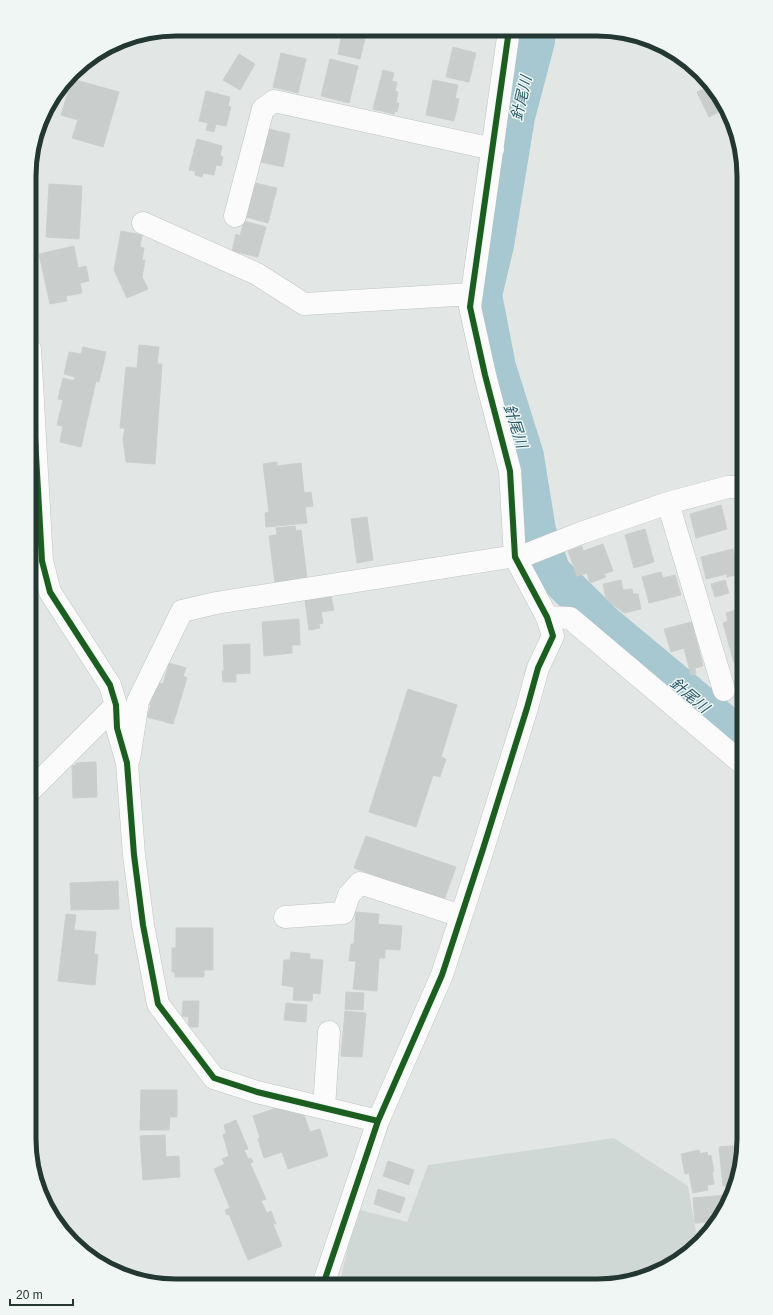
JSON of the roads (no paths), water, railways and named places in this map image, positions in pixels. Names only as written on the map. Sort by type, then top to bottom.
[{"type":"street","points":[[325,1279],[378,1121],[442,975],[527,708],[538,668],[552,636],[547,617],[522,556],[510,471],[485,375],[470,307],[493,149],[504,36]]},
{"type":"street","points":[[235,216],[263,109],[274,101],[493,149]]},
{"type":"street","points":[[143,223],[257,274],[304,304],[472,294]]},
{"type":"street","points":[[36,455],[42,561],[50,592],[110,685],[116,705],[117,728],[127,766],[134,855],[142,925],[158,1004],[214,1078],[257,1092],[378,1121]]},
{"type":"street","points":[[127,766],[138,701],[182,611],[216,603],[522,556],[581,533],[668,503],[728,487],[737,487]]},
{"type":"street","points":[[668,503],[724,690]]},
{"type":"street","points":[[547,617],[570,618],[737,760]]},
{"type":"street","points":[[36,785],[116,705]]},
{"type":"street","points":[[284,917],[343,913],[349,895],[360,883],[461,916]]},
{"type":"street","points":[[324,1108],[329,1032]]},
{"type":"waterway","name":"針尾川","points":[[536,36],[516,117],[495,245],[483,295],[497,367],[525,456],[537,531],[552,572],[605,624],[737,734]]}]
